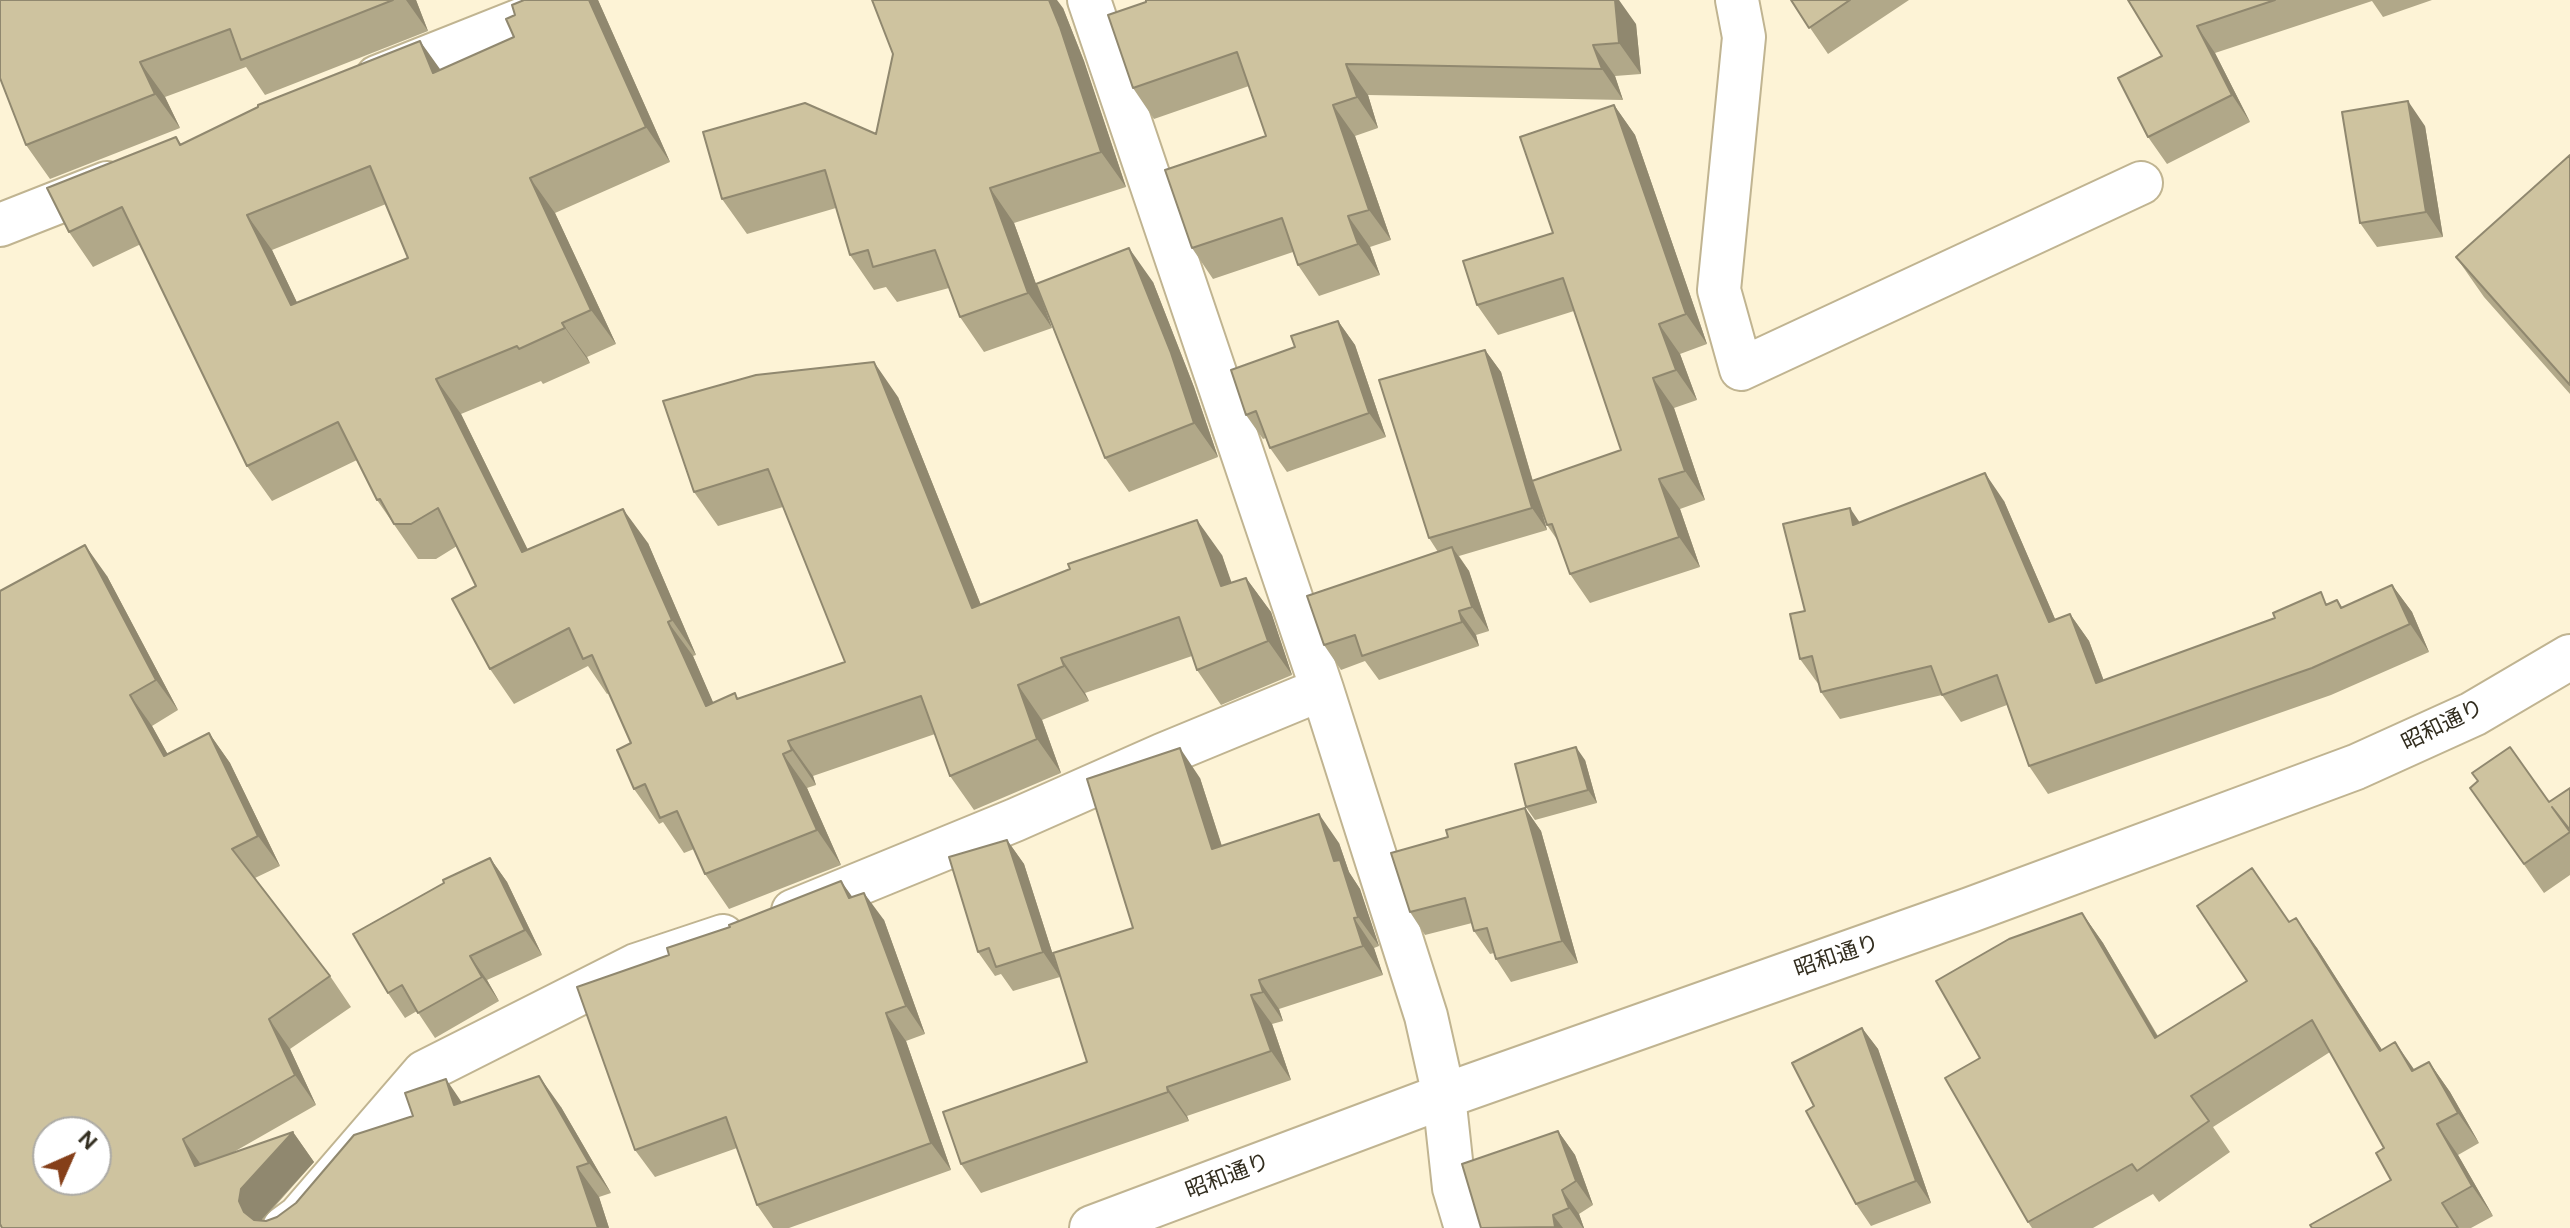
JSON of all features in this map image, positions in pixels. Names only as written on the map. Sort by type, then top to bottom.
[{"type":"street","points":[[337,92],[571,0]]},
{"type":"street","points":[[1089,0],[1322,689],[1426,1016],[1444,1096],[1454,1188],[1466,1228]]},
{"type":"street","points":[[1737,0],[1744,37],[1719,290],[1741,369],[2141,183]]},
{"type":"street","points":[[0,225],[146,167]]},
{"type":"street","name":"昭和通り","points":[[1092,1228],[1444,1096],[1970,910],[2356,767],[2473,714],[2570,657]]},
{"type":"street","points":[[284,1228],[299,1217],[424,1072],[636,965],[765,922],[1322,689]]},
{"type":"building","points":[[0,0],[393,0],[241,60],[230,29],[140,62],[155,94],[26,145],[0,78]]},
{"type":"building","points":[[524,0],[589,0],[646,127],[530,178],[591,310],[562,323],[565,328],[519,349],[517,346],[436,379],[522,552],[623,509],[672,620],[668,622],[706,706],[735,693],[737,699],[845,662],[768,469],[694,492],[663,401],[756,375],[874,362],[972,608],[1070,569],[1068,564],[1197,520],[1221,586],[1246,578],[1268,641],[1197,670],[1179,617],[1061,658],[1064,666],[1018,685],[1037,739],[950,776],[921,696],[788,741],[792,750],[783,754],[817,830],[705,874],[677,811],[660,818],[645,784],[634,789],[617,750],[631,743],[592,655],[583,659],[569,628],[490,669],[452,599],[476,586],[438,508],[411,524],[394,524],[380,499],[377,500],[338,422],[247,466],[122,207],[69,232],[47,188],[176,137],[180,145],[258,105],[420,41],[433,73],[514,37],[506,19],[515,15],[512,5]],"holes":[[[370,166],[408,258],[291,305],[247,215]]]},
{"type":"building","points":[[872,0],[1049,0],[1101,152],[990,188],[1028,293],[960,317],[935,250],[873,267],[868,250],[850,255],[825,170],[722,199],[703,132],[805,103],[876,134],[893,54]]},
{"type":"building","points":[[1146,0],[1615,0],[1619,43],[1593,45],[1602,69],[1346,64],[1357,97],[1333,105],[1369,210],[1348,216],[1358,244],[1298,265],[1282,218],[1192,248],[1165,170],[1266,136],[1237,52],[1133,88],[1108,15]]},
{"type":"building","points":[[1791,0],[1850,0],[1809,28]]},
{"type":"building","points":[[2128,0],[2275,0],[2197,26],[2232,95],[2148,137],[2118,78],[2162,56]]},
{"type":"building","points":[[2408,101],[2426,212],[2360,223],[2342,112]]},
{"type":"building","points":[[1614,105],[1686,314],[1659,324],[1676,370],[1653,378],[1685,471],[1659,479],[1679,537],[1570,574],[1552,524],[1547,525],[1532,481],[1621,450],[1563,278],[1477,305],[1463,261],[1553,233],[1520,137]]},
{"type":"building","points":[[2570,155],[2570,385],[2456,257]]},
{"type":"building","points":[[1129,248],[1171,353],[1194,423],[1105,458],[1036,284]]},
{"type":"building","points":[[1338,321],[1369,413],[1270,448],[1256,411],[1246,415],[1231,370],[1295,347],[1291,336]]},
{"type":"building","points":[[1485,350],[1532,508],[1429,538],[1379,380]]},
{"type":"building","points":[[1985,473],[2049,622],[2070,614],[2096,683],[2275,618],[2273,613],[2321,592],[2326,605],[2337,600],[2341,608],[2392,585],[2410,624],[2312,668],[2029,766],[1997,675],[1942,695],[1931,666],[1821,692],[1812,656],[1800,659],[1790,614],[1805,611],[1783,524],[1850,508],[1853,525]]},
{"type":"building","points":[[85,545],[156,680],[130,695],[164,756],[209,733],[258,836],[232,849],[330,976],[269,1019],[295,1075],[183,1139],[195,1166],[293,1132],[241,1189],[239,1201],[244,1212],[254,1220],[266,1221],[296,1203],[354,1135],[413,1116],[405,1093],[446,1079],[454,1105],[539,1076],[589,1163],[577,1167],[598,1228],[2,1228],[0,591]]},
{"type":"building","points":[[1452,547],[1472,607],[1459,611],[1462,622],[1362,656],[1355,635],[1324,645],[1307,596]]},
{"type":"building","points":[[1576,747],[1588,790],[1526,807],[1515,764]]},
{"type":"building","points":[[2510,747],[2549,802],[2570,788],[2570,830],[2552,807],[2570,832],[2524,864],[2470,788],[2478,781],[2472,773]]},
{"type":"building","points":[[1180,748],[1212,849],[1319,814],[1334,861],[1340,860],[1358,917],[1354,918],[1363,946],[1259,980],[1263,992],[1251,995],[1271,1051],[1167,1087],[1168,1092],[961,1164],[943,1112],[1087,1062],[1053,953],[1133,928],[1087,779]]},
{"type":"building","points":[[1525,808],[1562,941],[1496,959],[1487,928],[1474,931],[1465,898],[1410,912],[1391,853],[1448,837],[1446,830]]},
{"type":"building","points":[[1007,840],[1043,952],[996,967],[989,948],[978,952],[949,857]]},
{"type":"building","points":[[490,858],[525,930],[470,956],[482,977],[418,1013],[402,985],[388,993],[353,934],[444,883],[443,880]]},
{"type":"building","points":[[2252,868],[2289,922],[2296,918],[2380,1051],[2395,1042],[2412,1071],[2429,1062],[2458,1113],[2437,1124],[2472,1186],[2442,1203],[2458,1228],[2312,1228],[2310,1225],[2391,1180],[2376,1153],[2384,1148],[2312,1020],[2191,1096],[2209,1121],[2137,1171],[2132,1164],[2028,1222],[1945,1078],[1980,1058],[1936,981],[2009,939],[2082,913],[2155,1038],[2247,981],[2197,906]]},
{"type":"building","points":[[841,881],[849,898],[864,893],[906,1006],[886,1013],[931,1143],[757,1205],[726,1117],[635,1150],[577,987],[669,955],[667,948],[730,927]]},
{"type":"building","points":[[1862,1028],[1916,1181],[1856,1204],[1806,1111],[1814,1106],[1792,1063]]},
{"type":"building","points":[[1558,1131],[1576,1181],[1562,1190],[1569,1208],[1553,1215],[1555,1227],[1481,1228],[1462,1164]]}]
